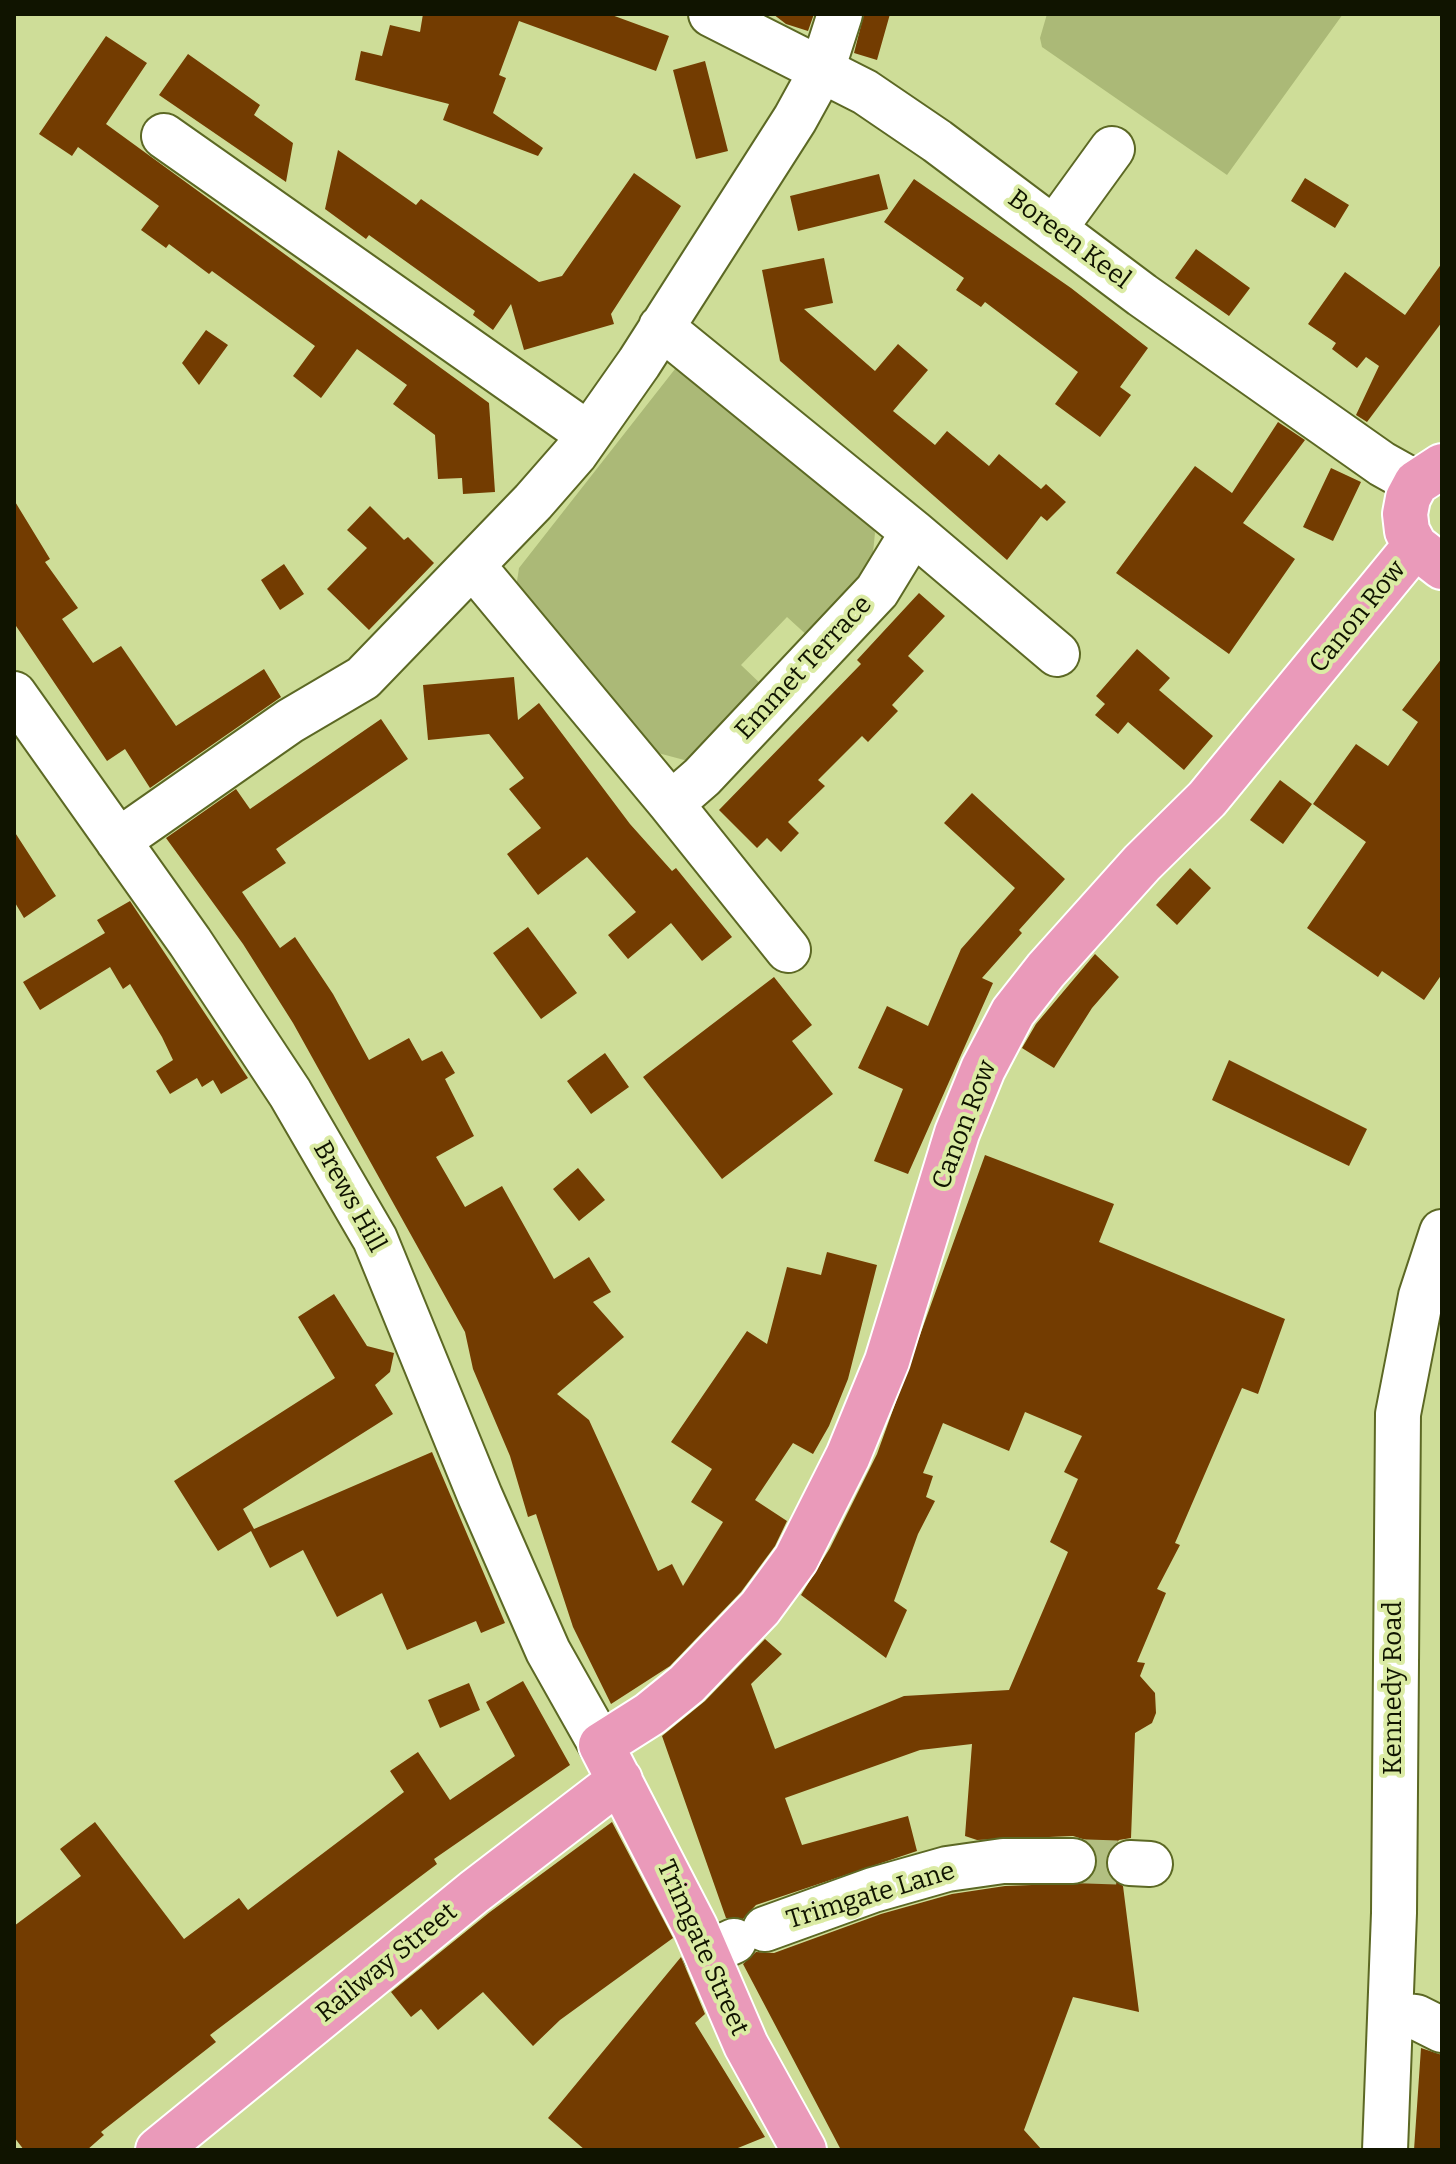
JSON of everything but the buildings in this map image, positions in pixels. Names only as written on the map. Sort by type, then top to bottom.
[{"type":"main road","points":[[1428,557],[1407,531],[1405,514],[1408,498],[1429,474]]},
{"type":"main road","name":"Canon Row","points":[[610,1763],[650,1714],[687,1684],[760,1608],[796,1559],[848,1456],[887,1361],[957,1133],[983,1069],[1013,1012],[1106,902],[1428,557]]},
{"type":"main road","name":"Trimgate Street","points":[[610,1763],[735,1941],[746,2045],[804,2150]]},
{"type":"main road","name":"Railway Street","points":[[158,2150],[462,1902],[610,1763]]},
{"type":"street","name":"Boreen Keel","points":[[711,14],[865,92],[1382,464],[1429,474]]},
{"type":"street","points":[[118,841],[290,721],[363,678],[541,493],[588,434],[661,327],[822,70],[840,14]]},
{"type":"street","points":[[164,136],[588,434]]},
{"type":"street","points":[[1054,229],[1112,149]]},
{"type":"street","points":[[661,327],[1057,654]]},
{"type":"street","name":"Emmet Terrace","points":[[671,804],[877,591],[913,532]]},
{"type":"street","points":[[473,566],[788,950]]},
{"type":"street","name":"Brews Hill","points":[[14,694],[290,1093],[375,1239],[480,1496],[548,1651],[610,1763]]},
{"type":"street","name":"Kennedy Road","points":[[1385,2150],[1391,2014],[1398,1414],[1421,1296],[1442,1232]]},
{"type":"street","name":"Trimgate Lane","points":[[735,1941],[873,1890],[947,1869],[1003,1861],[1073,1861]]},
{"type":"street","points":[[1391,2014],[1416,2017],[1442,2030]]},
{"type":"green space","points":[[1047,14],[1343,14],[1227,175],[1042,47],[1040,38]]},
{"type":"green space","points":[[690,366],[868,511],[875,533],[871,572],[810,638],[787,617],[741,665],[764,687],[688,761],[658,753],[516,588],[519,568],[675,369]]},
{"type":"tunnel","points":[[1073,1861],[1130,1863]]}]
